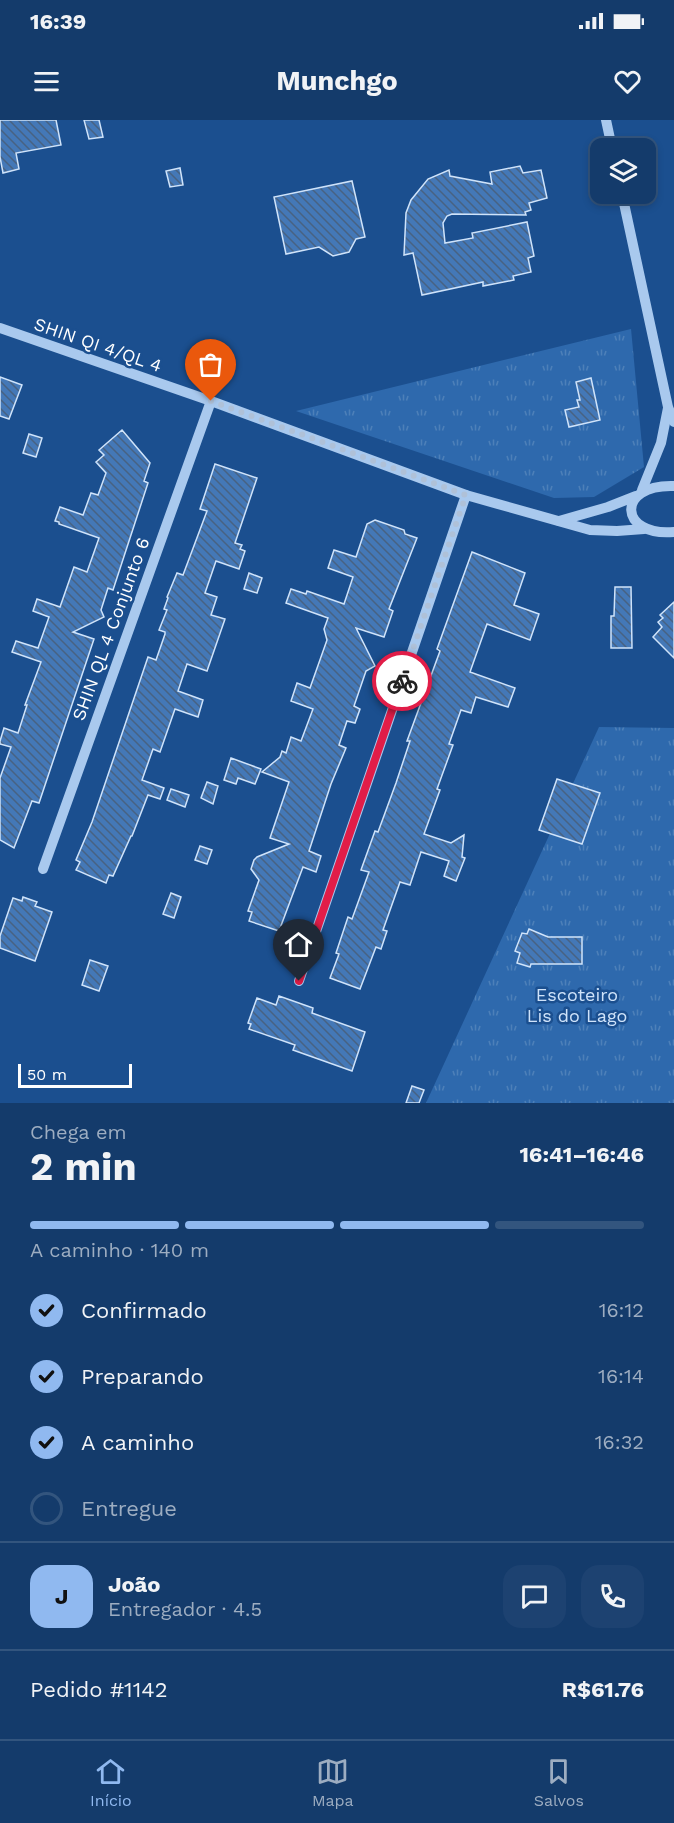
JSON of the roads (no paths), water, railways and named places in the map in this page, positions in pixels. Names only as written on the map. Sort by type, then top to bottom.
[{"type":"street","points":[[606,120],[610,138]]},
{"type":"street","points":[[624,204],[668,407],[674,422]]},
{"type":"street","name":"SHIN QI 4/QL 4","points":[[0,328],[211,401],[466,495],[590,530],[602,532],[644,528],[653,532],[674,532]]},
{"type":"street","name":"SHIN QL 4 Conjunto 6","points":[[43,869],[211,401]]},
{"type":"street","points":[[644,528],[633,517],[633,505],[661,443],[668,407]]},
{"type":"street","points":[[559,521],[608,507],[658,486],[674,486]]},
{"type":"street","points":[[299,981],[466,495]]},
{"type":"park label","name":"Escoteiro Lis do Lago","points":[[577,1005]]}]
